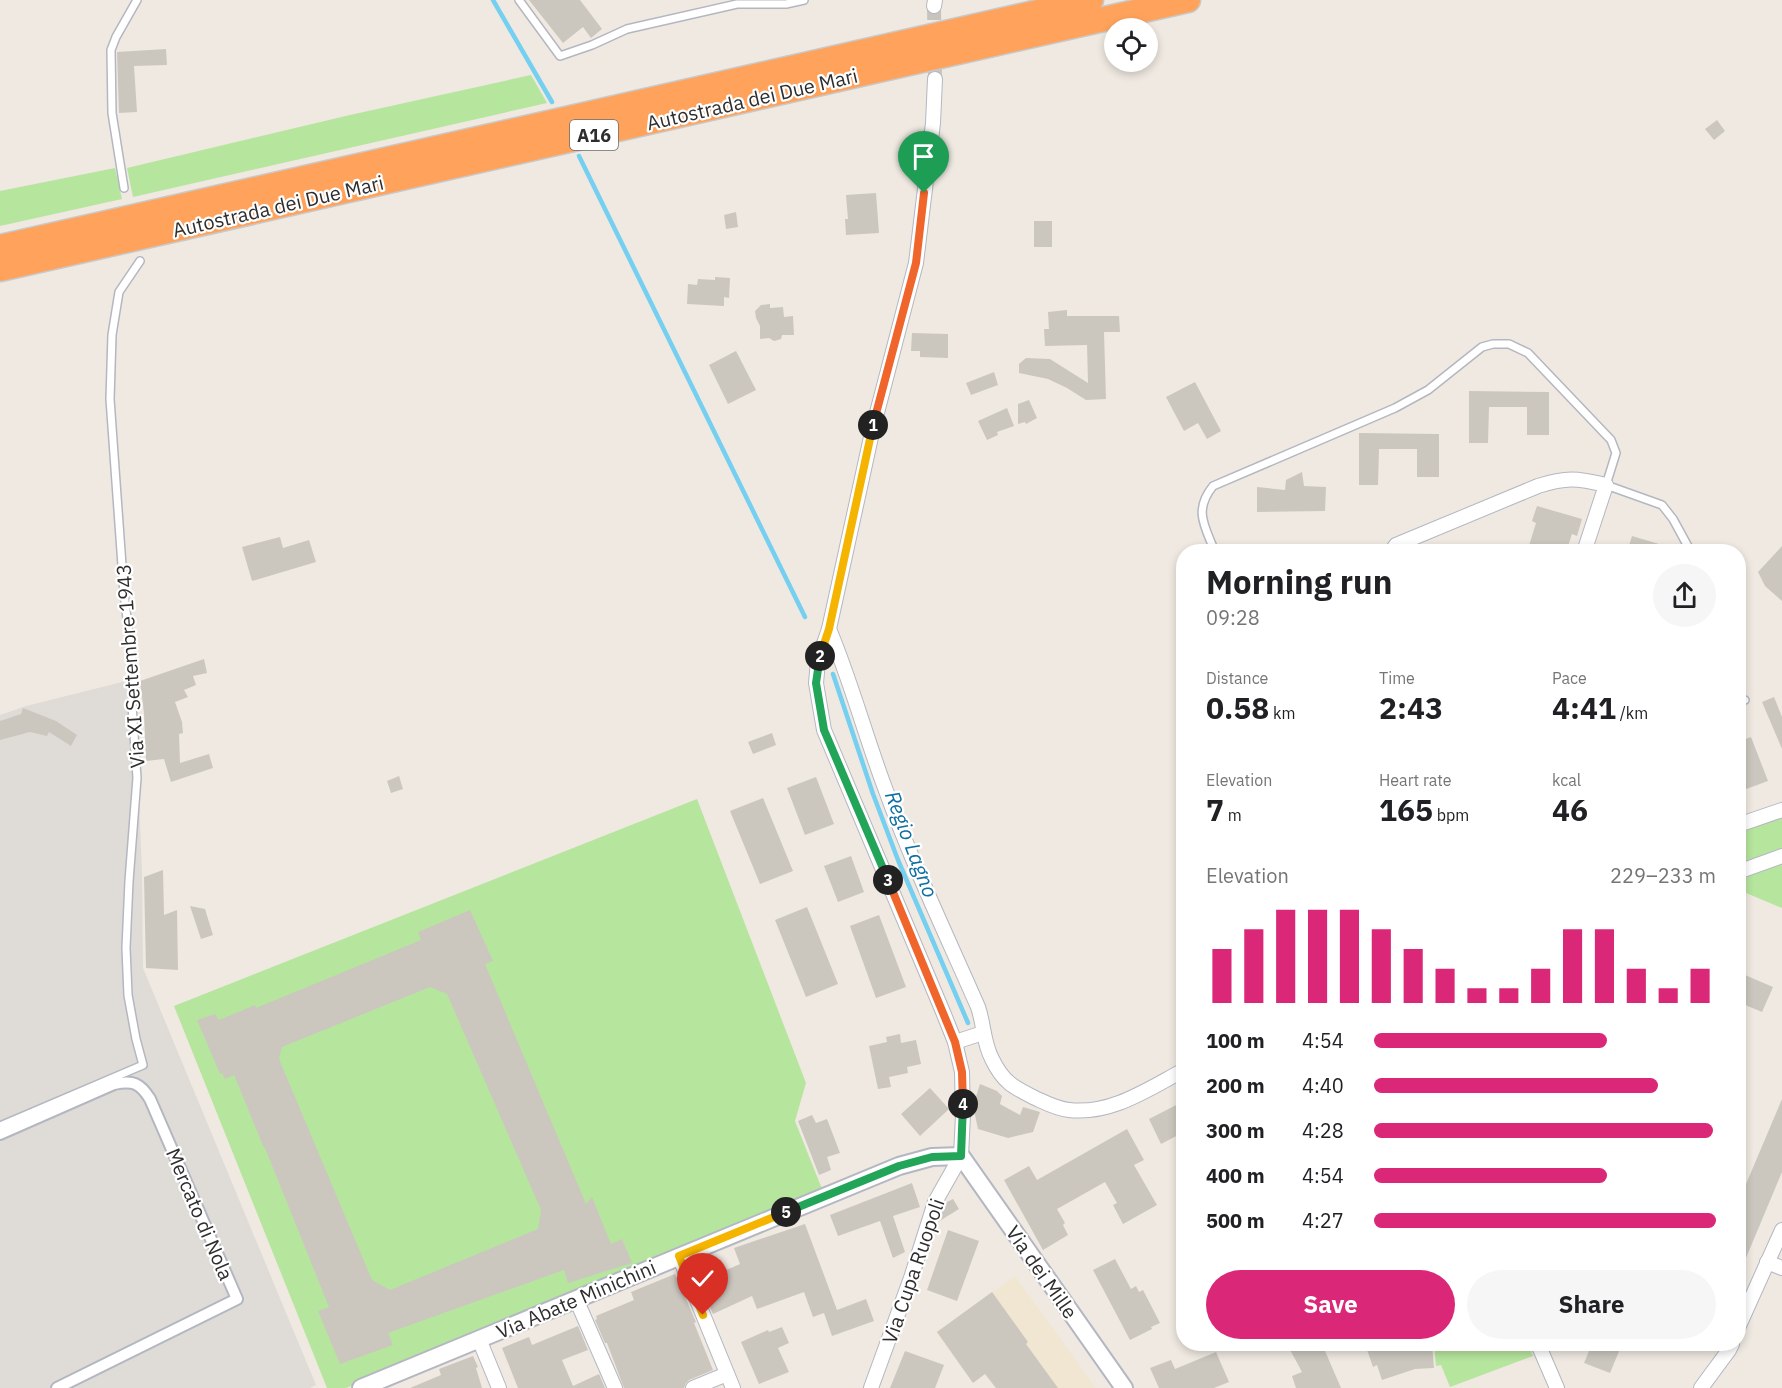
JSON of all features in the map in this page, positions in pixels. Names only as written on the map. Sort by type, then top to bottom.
[{"type":"highway","name":"Autostrada dei Due Mari","points":[[0,248],[1091,0]]},
{"type":"highway","name":"Autostrada dei Due Mari","points":[[0,269],[1188,0]]},
{"type":"street","points":[[935,79],[933,123],[916,263],[873,428],[829,629],[818,661],[816,683],[824,730],[955,1042],[962,1072],[961,1156]]},
{"type":"street","points":[[1398,544],[1538,486],[1556,480],[1581,479],[1606,485],[1587,544]]},
{"type":"street","points":[[829,629],[847,674],[884,787],[913,862],[978,1007],[991,1059],[1006,1082],[1051,1106],[1069,1110],[1099,1109],[1124,1102],[1176,1074]]},
{"type":"street","points":[[1746,822],[1782,810]]},
{"type":"street","points":[[1746,869],[1782,856]]},
{"type":"street","points":[[955,1042],[983,1033]]},
{"type":"street","name":"Mercato di Nola","points":[[0,1134],[114,1084],[126,1081],[138,1084],[150,1099],[237,1299],[57,1388]]},
{"type":"street","name":"Via Abate Minichini","points":[[361,1388],[899,1166],[932,1157],[961,1156]]},
{"type":"street","name":"Via Cupa Ruopoli","points":[[871,1388],[911,1278],[934,1202],[961,1156]]},
{"type":"street","name":"Via dei Mille","points":[[961,1156],[1124,1388]]},
{"type":"street","points":[[1746,1310],[1782,1230]]},
{"type":"street","points":[[679,1256],[733,1388]]},
{"type":"street","points":[[1767,1262],[1782,1268]]},
{"type":"street","points":[[576,1299],[615,1388]]},
{"type":"street","points":[[479,1339],[499,1388]]},
{"type":"street","points":[[1541,1351],[1557,1388]]},
{"type":"street","points":[[1701,1388],[1728,1351]]},
{"type":"street","points":[[693,1388],[728,1374]]},
{"type":"lane","points":[[124,188],[112,113],[111,50],[137,0]]},
{"type":"lane","points":[[519,0],[560,56],[627,29],[737,4],[786,4],[804,0]]},
{"type":"lane","name":"Via XI Settembre 1943","points":[[0,1126],[143,1065],[128,995],[126,948],[138,777],[132,705],[134,679],[124,593],[110,399],[112,335],[119,292],[140,261]]},
{"type":"lane","points":[[1212,544],[1202,519],[1202,508],[1213,486],[1395,408],[1428,390],[1482,347],[1493,344],[1509,344],[1528,353],[1611,440],[1616,453],[1606,485],[1662,505],[1673,519],[1687,544]]},
{"type":"shaded area","points":[[134,679],[142,871],[143,968],[316,1385],[310,1388],[0,1388],[0,715],[26,706]]},
{"type":"shaded area","points":[[1015,1276],[1096,1388],[995,1388],[984,1373],[972,1381],[936,1332]]},
{"type":"green space","points":[[531,75],[547,103],[133,197],[127,168]]},
{"type":"green space","points":[[115,168],[122,199],[0,226],[0,191]]},
{"type":"green space","points":[[697,799],[806,1083],[795,1121],[822,1189],[346,1388],[327,1388],[174,1006]]},
{"type":"green space","points":[[1782,813],[1782,849],[1746,861],[1746,826]]},
{"type":"green space","points":[[1782,864],[1782,908],[1746,893],[1746,876]]},
{"type":"green space","points":[[1435,1351],[1531,1351],[1533,1356],[1450,1387],[1441,1365],[1436,1366]]},
{"type":"building","points":[[529,0],[580,0],[602,29],[591,38],[583,27],[563,43]]},
{"type":"building","points":[[166,49],[167,65],[134,66],[137,112],[119,113],[117,52]]},
{"type":"building","points":[[1717,120],[1725,131],[1714,140],[1705,129]]},
{"type":"building","points":[[876,193],[879,233],[846,235],[845,219],[848,219],[846,195]]},
{"type":"building","points":[[736,212],[738,227],[726,229],[724,215]]},
{"type":"building","points":[[1034,221],[1052,221],[1052,247],[1034,247]]},
{"type":"building","points":[[715,277],[730,278],[729,298],[724,297],[724,306],[687,304],[688,284],[697,285],[698,279],[715,280]]},
{"type":"building","points":[[770,304],[770,308],[783,307],[784,317],[793,316],[794,335],[782,335],[781,339],[774,341],[769,338],[760,339],[760,326],[755,311],[761,305]]},
{"type":"building","points":[[1067,310],[1067,316],[1119,316],[1120,332],[1104,332],[1106,399],[1086,400],[1048,379],[1019,373],[1019,364],[1026,358],[1050,359],[1088,383],[1087,345],[1045,346],[1044,329],[1049,329],[1048,312]]},
{"type":"building","points":[[912,333],[948,334],[948,358],[920,357],[920,351],[911,351]]},
{"type":"building","points":[[736,351],[756,390],[728,404],[709,365]]},
{"type":"building","points":[[994,372],[998,385],[971,395],[966,383]]},
{"type":"building","points":[[1195,382],[1221,431],[1207,439],[1198,423],[1184,431],[1166,397]]},
{"type":"building","points":[[1469,391],[1549,392],[1549,435],[1527,435],[1527,407],[1489,407],[1488,443],[1469,443]]},
{"type":"building","points":[[1029,400],[1037,418],[1026,424],[1025,422],[1018,424],[1018,404]]},
{"type":"building","points":[[1007,408],[1014,426],[997,432],[998,435],[987,440],[978,421]]},
{"type":"building","points":[[1359,433],[1439,434],[1439,477],[1417,477],[1417,449],[1379,449],[1378,485],[1359,485]]},
{"type":"building","points":[[1302,472],[1304,486],[1326,487],[1325,511],[1257,512],[1257,487],[1285,490],[1286,480]]},
{"type":"building","points":[[1537,506],[1582,519],[1577,536],[1572,534],[1569,544],[1529,544],[1536,523],[1532,521]]},
{"type":"building","points":[[1632,536],[1659,544],[1630,544]]},
{"type":"building","points":[[280,537],[283,548],[309,540],[316,562],[252,581],[242,547]]},
{"type":"building","points":[[1782,546],[1782,601],[1765,586],[1758,572]]},
{"type":"building","points":[[204,659],[207,673],[193,676],[196,685],[184,690],[188,697],[175,702],[183,733],[179,734],[180,763],[209,754],[213,768],[171,782],[164,759],[146,761],[140,681]]},
{"type":"building","points":[[1774,697],[1782,717],[1782,749],[1762,702]]},
{"type":"building","points":[[23,708],[56,721],[77,735],[71,746],[49,732],[47,736],[30,732],[0,740],[0,721],[21,714]]},
{"type":"building","points":[[772,733],[776,745],[753,754],[748,742]]},
{"type":"building","points":[[1751,737],[1768,781],[1746,789],[1746,739]]},
{"type":"building","points":[[399,776],[403,789],[391,793],[387,781]]},
{"type":"building","points":[[816,777],[834,824],[805,835],[787,788]]},
{"type":"building","points":[[763,798],[793,871],[760,884],[730,811]]},
{"type":"building","points":[[851,856],[864,892],[838,902],[824,866]]},
{"type":"building","points":[[163,870],[164,915],[177,910],[178,970],[146,968],[144,877]]},
{"type":"building","points":[[190,906],[205,909],[213,935],[201,939]]},
{"type":"building","points":[[807,907],[838,984],[806,997],[775,920]]},
{"type":"building","points":[[470,910],[493,961],[485,964],[586,1204],[592,1197],[611,1244],[622,1239],[632,1263],[568,1283],[564,1270],[388,1333],[393,1345],[340,1364],[318,1311],[329,1307],[265,1148],[234,1075],[225,1079],[222,1073],[220,1074],[197,1020],[215,1014],[219,1020],[255,1005],[256,1008],[421,940],[418,932]],"holes":[[[430,987],[447,994],[541,1210],[538,1229],[390,1290],[372,1280],[279,1059],[282,1047]]]},
{"type":"building","points":[[879,915],[906,987],[876,998],[850,926]]},
{"type":"building","points":[[1746,975],[1773,987],[1762,1012],[1746,1005]]},
{"type":"building","points":[[900,1034],[901,1043],[916,1040],[921,1064],[907,1067],[908,1073],[889,1077],[891,1087],[878,1089],[869,1046],[887,1042],[886,1037]]},
{"type":"building","points":[[980,1084],[997,1091],[1002,1096],[1000,1104],[1020,1115],[1023,1107],[1040,1112],[1033,1132],[1008,1138],[978,1129],[973,1106]]},
{"type":"building","points":[[930,1088],[949,1109],[920,1136],[901,1114]]},
{"type":"building","points":[[1782,1099],[1782,1172],[1746,1258],[1746,1184]]},
{"type":"building","points":[[1176,1105],[1176,1136],[1161,1144],[1149,1119]]},
{"type":"building","points":[[812,1115],[816,1123],[827,1119],[840,1153],[827,1157],[831,1170],[819,1175],[798,1121]]},
{"type":"building","points":[[1127,1129],[1144,1160],[1134,1165],[1157,1205],[1123,1224],[1113,1205],[1117,1203],[1105,1182],[1057,1209],[1065,1223],[1063,1225],[1068,1235],[1043,1250],[1004,1180],[1029,1166],[1037,1180]]},
{"type":"building","points":[[912,1183],[920,1207],[893,1216],[905,1252],[893,1258],[880,1221],[838,1236],[830,1215]]},
{"type":"building","points":[[953,1199],[959,1209],[938,1222],[945,1203]]},
{"type":"building","points":[[805,1224],[837,1310],[866,1299],[874,1321],[832,1336],[824,1313],[813,1317],[804,1292],[757,1309],[752,1296],[713,1314],[699,1282],[740,1264],[734,1248]]},
{"type":"building","points":[[948,1230],[979,1241],[957,1301],[927,1290]]},
{"type":"building","points":[[1115,1259],[1131,1289],[1136,1286],[1139,1292],[1143,1290],[1160,1323],[1130,1340],[1093,1270]]},
{"type":"building","points":[[675,1274],[696,1322],[694,1323],[713,1370],[689,1380],[684,1388],[624,1388],[607,1343],[595,1320],[596,1316],[634,1300],[631,1292]]},
{"type":"building","points":[[992,1292],[1058,1388],[996,1388],[985,1374],[973,1383],[937,1332]]},
{"type":"building","points":[[578,1326],[588,1350],[562,1360],[573,1386],[599,1374],[605,1388],[518,1388],[502,1348],[529,1337],[532,1345]]},
{"type":"building","points":[[782,1327],[789,1343],[778,1348],[789,1372],[759,1384],[741,1342],[768,1330],[769,1332]]},
{"type":"building","points":[[905,1351],[944,1365],[935,1388],[890,1388]]},
{"type":"building","points":[[1291,1351],[1325,1351],[1341,1388],[1296,1388],[1292,1376],[1302,1372]]},
{"type":"building","points":[[1367,1351],[1433,1351],[1434,1368],[1415,1369],[1382,1380],[1377,1365],[1373,1367]]},
{"type":"building","points":[[1589,1351],[1619,1351],[1610,1373],[1584,1363]]},
{"type":"building","points":[[1216,1352],[1229,1382],[1214,1388],[1159,1388],[1150,1368],[1171,1360],[1175,1369]]},
{"type":"building","points":[[473,1356],[478,1367],[476,1368],[482,1388],[410,1388],[441,1375],[439,1369]]},
{"type":"waterway","name":"Regio Lagno","points":[[493,0],[552,102]]},
{"type":"waterway","points":[[579,156],[805,617]]},
{"type":"waterway","name":"Regio Lagno","points":[[833,674],[873,794],[898,860],[968,1023]]},
{"type":"tunnel","points":[[934,6],[935,79]]},
{"type":"route","points":[[703,1315],[679,1256],[899,1166],[932,1157],[961,1156],[962,1072],[955,1042],[824,730],[816,683],[818,661],[829,629],[873,428],[916,263],[924,193]]}]
